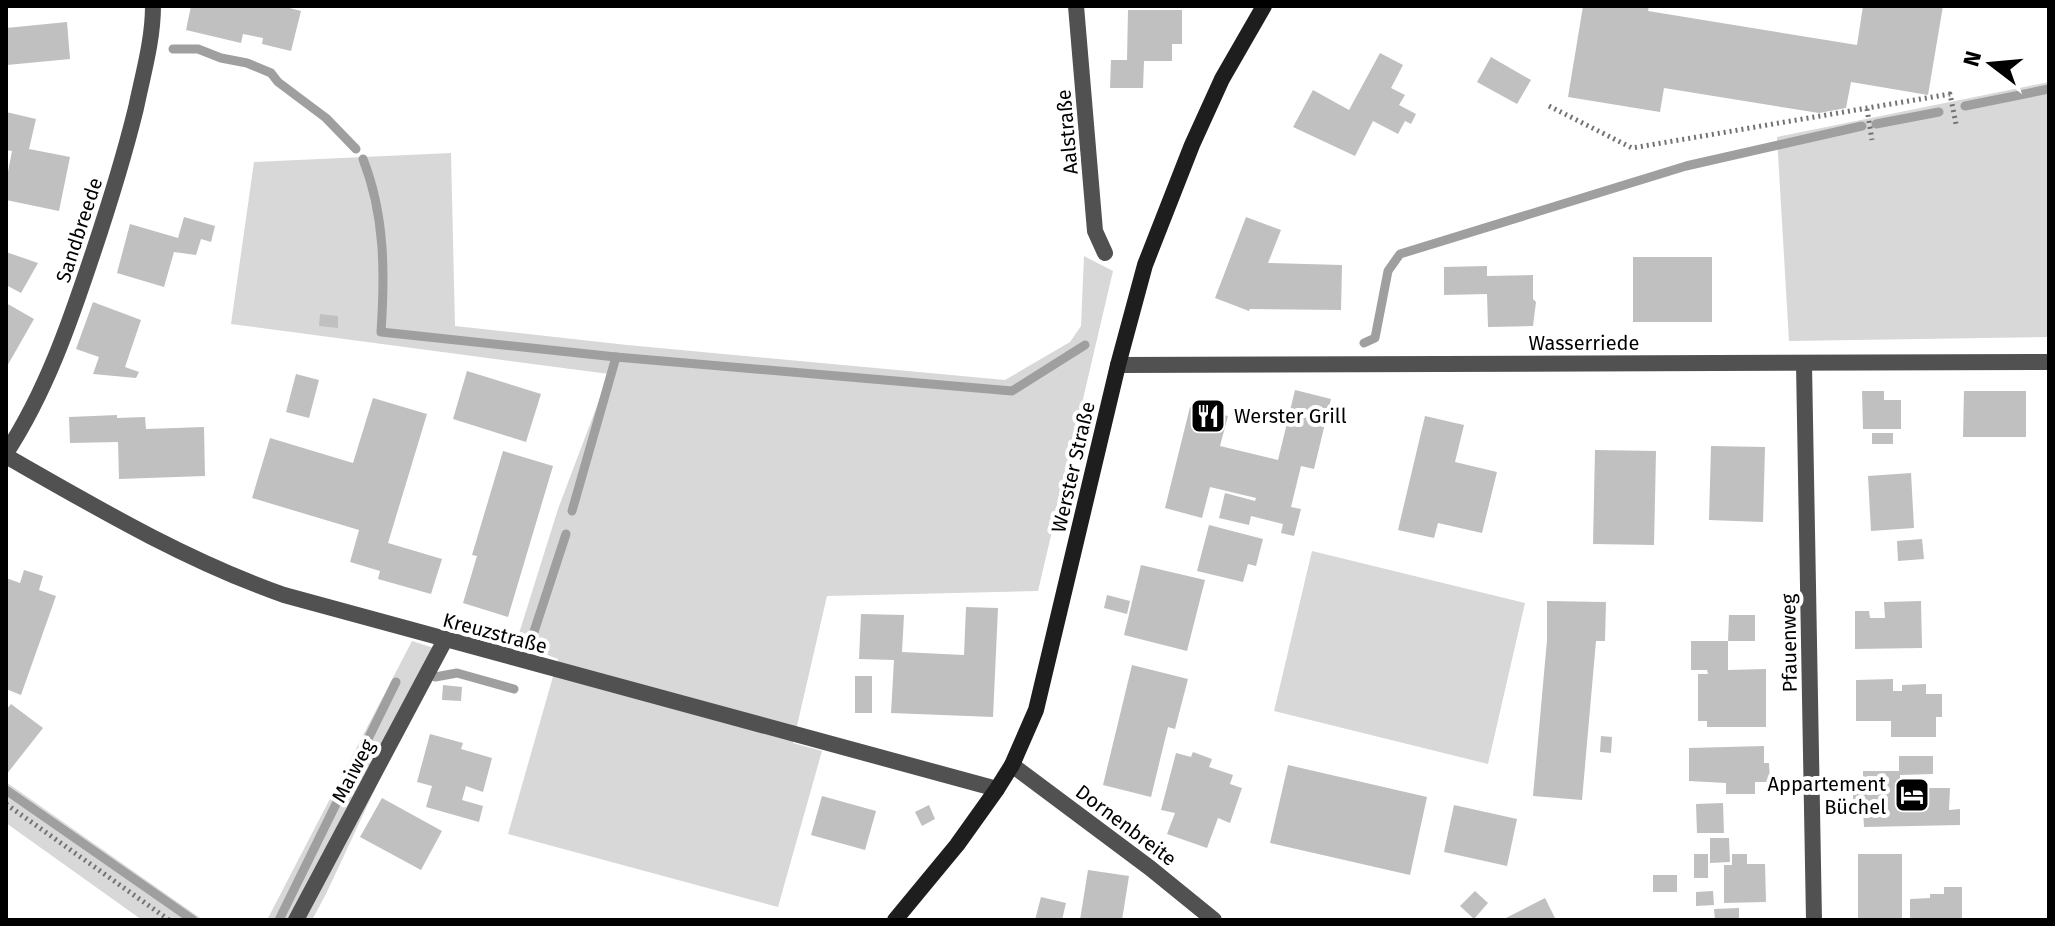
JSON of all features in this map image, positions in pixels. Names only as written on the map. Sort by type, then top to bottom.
[{"type":"main road","name":"Werster Straße","points":[[895,920],[957,845],[997,789],[1012,765],[1036,710],[1118,365],[1145,265],[1192,145],[1222,79],[1264,6]]},
{"type":"street","name":"Sandbreede","points":[[6,454],[29,418],[73,313],[110,203],[141,85],[153,24],[153,6]]},
{"type":"street","name":"Aalstraße","points":[[1076,6],[1095,231],[1105,253]]},
{"type":"street","name":"Wasserriede","points":[[1118,365],[2049,362]]},
{"type":"street","name":"Pfauenweg","points":[[1804,364],[1814,920]]},
{"type":"street","name":"Kreuzstraße","points":[[6,454],[142,534],[233,577],[284,595],[997,789]]},
{"type":"street","name":"Maiweg","points":[[296,920],[445,640]]},
{"type":"street","name":"Dornenbreite","points":[[1012,765],[1214,920]]},
{"type":"path","points":[[1549,106],[1632,148],[1950,94],[1956,124]]},
{"type":"path","points":[[1867,109],[1872,140]]},
{"type":"path","points":[[6,804],[169,920]]},
{"type":"shaded area","points":[[2049,82],[2049,337],[1789,341],[1777,137]]},
{"type":"shaded area","points":[[451,153],[455,326],[1005,380],[1070,342],[1081,326],[1084,256],[1113,271],[1038,591],[827,596],[793,743],[822,751],[778,907],[508,834],[558,659],[516,643],[558,509],[609,374],[231,324],[254,162]]},
{"type":"shaded area","points":[[1312,551],[1525,603],[1488,764],[1274,711]]},
{"type":"shaded area","points":[[412,641],[440,650],[326,894],[312,920],[267,920]]},
{"type":"shaded area","points":[[6,782],[203,920],[142,920],[6,823]]},
{"type":"building","points":[[191,6],[282,6],[301,11],[291,51],[262,44],[263,38],[243,34],[241,43],[186,30]]},
{"type":"building","points":[[1583,6],[1649,6],[1648,11],[1857,45],[1863,6],[1943,6],[1928,95],[1851,82],[1846,108],[1819,113],[1664,88],[1660,112],[1568,97]]},
{"type":"building","points":[[1128,10],[1182,10],[1182,44],[1172,44],[1172,61],[1144,61],[1143,88],[1110,88],[1111,60],[1127,60]]},
{"type":"building","points":[[67,22],[70,59],[7,65],[6,28]]},
{"type":"building","points":[[1380,53],[1403,65],[1391,88],[1405,95],[1399,105],[1416,114],[1411,124],[1405,121],[1398,134],[1373,121],[1355,156],[1293,127],[1313,90],[1349,110]]},
{"type":"building","points":[[1491,57],[1531,80],[1517,104],[1477,82]]},
{"type":"building","points":[[6,112],[36,119],[29,149],[70,157],[59,211],[6,200],[12,151],[6,150]]},
{"type":"building","points":[[184,217],[215,226],[211,242],[201,239],[196,255],[174,252],[164,287],[117,273],[130,224],[178,238]]},
{"type":"building","points":[[1246,217],[1281,230],[1268,263],[1342,265],[1341,310],[1249,311],[1215,298]]},
{"type":"building","points":[[6,252],[38,263],[21,293],[6,285]]},
{"type":"building","points":[[1633,257],[1712,257],[1712,322],[1633,322]]},
{"type":"building","points":[[1487,266],[1487,276],[1533,275],[1533,299],[1536,302],[1533,326],[1488,327],[1487,294],[1444,295],[1444,267]]},
{"type":"building","points":[[93,302],[141,320],[125,367],[139,372],[136,378],[93,374],[99,357],[76,349]]},
{"type":"building","points":[[6,303],[34,319],[6,368]]},
{"type":"building","points":[[320,314],[338,316],[338,328],[319,326]]},
{"type":"building","points":[[467,371],[541,394],[526,442],[453,419]]},
{"type":"building","points":[[296,374],[319,380],[309,418],[286,412]]},
{"type":"building","points":[[1295,390],[1331,399],[1314,469],[1301,466],[1291,507],[1301,509],[1294,536],[1281,533],[1283,524],[1251,516],[1249,525],[1219,518],[1225,493],[1255,501],[1256,498],[1210,487],[1202,518],[1165,508],[1190,407],[1228,416],[1220,446],[1278,460]]},
{"type":"building","points":[[1862,391],[1884,391],[1884,400],[1901,400],[1901,429],[1863,429]]},
{"type":"building","points":[[1964,391],[2026,391],[2026,437],[1963,437]]},
{"type":"building","points":[[373,398],[427,414],[388,543],[442,559],[431,594],[378,579],[380,571],[350,562],[359,530],[252,498],[270,438],[353,463]]},
{"type":"building","points":[[117,415],[117,418],[145,417],[146,429],[204,427],[205,476],[119,479],[118,442],[70,443],[69,417]]},
{"type":"building","points":[[1425,416],[1464,425],[1455,462],[1497,472],[1482,533],[1438,523],[1434,538],[1398,530]]},
{"type":"building","points":[[1872,433],[1893,433],[1893,444],[1872,444]]},
{"type":"building","points":[[1711,446],[1765,447],[1763,522],[1709,520]]},
{"type":"building","points":[[1595,450],[1656,451],[1654,545],[1593,544]]},
{"type":"building","points":[[503,451],[553,466],[508,617],[463,603],[477,556],[472,555]]},
{"type":"building","points":[[1911,473],[1914,528],[1871,531],[1868,476]]},
{"type":"building","points":[[1209,525],[1263,539],[1256,566],[1248,564],[1243,582],[1197,571]]},
{"type":"building","points":[[1922,539],[1924,559],[1898,561],[1897,541]]},
{"type":"building","points":[[1141,565],[1205,580],[1187,651],[1124,635]]},
{"type":"building","points":[[24,570],[43,576],[39,590],[56,596],[21,695],[6,689],[6,578],[20,583]]},
{"type":"building","points":[[1107,595],[1130,601],[1127,614],[1104,608]]},
{"type":"building","points":[[1547,601],[1606,602],[1605,641],[1596,641],[1582,800],[1533,796],[1547,640]]},
{"type":"building","points":[[1921,601],[1922,648],[1855,649],[1855,611],[1869,611],[1870,618],[1885,618],[1884,602]]},
{"type":"building","points":[[966,607],[998,608],[993,717],[891,713],[894,660],[859,659],[861,614],[904,615],[902,652],[964,655]]},
{"type":"building","points":[[1729,615],[1755,615],[1755,641],[1728,641]]},
{"type":"building","points":[[1691,641],[1728,641],[1728,670],[1766,669],[1766,727],[1707,727],[1707,721],[1698,721],[1698,674],[1708,674],[1707,670],[1691,670]]},
{"type":"building","points":[[1132,665],[1188,679],[1175,729],[1168,727],[1151,797],[1103,785]]},
{"type":"building","points":[[855,676],[872,676],[872,713],[855,713]]},
{"type":"building","points":[[1893,679],[1893,691],[1902,691],[1902,685],[1926,684],[1926,694],[1942,694],[1942,717],[1936,717],[1936,737],[1891,737],[1891,721],[1856,721],[1856,680]]},
{"type":"building","points":[[443,685],[462,687],[461,701],[442,700]]},
{"type":"building","points":[[11,704],[43,728],[6,775],[6,710]]},
{"type":"building","points":[[430,734],[463,743],[461,749],[492,758],[483,792],[466,786],[462,800],[483,806],[479,822],[426,807],[432,786],[417,782]]},
{"type":"building","points":[[1601,736],[1612,737],[1611,753],[1600,752]]},
{"type":"building","points":[[1764,746],[1764,763],[1769,763],[1770,782],[1755,782],[1755,794],[1726,794],[1726,783],[1689,781],[1689,748]]},
{"type":"building","points":[[1193,752],[1212,759],[1209,767],[1233,775],[1230,784],[1242,788],[1230,823],[1218,818],[1207,848],[1167,834],[1175,813],[1161,810],[1176,753],[1191,757]]},
{"type":"building","points":[[1899,756],[1933,756],[1933,774],[1900,775],[1901,800],[1918,800],[1918,788],[1950,788],[1949,810],[1960,809],[1960,825],[1864,827],[1863,810],[1853,810],[1853,787],[1863,787],[1863,771],[1899,771]]},
{"type":"building","points":[[1288,765],[1427,797],[1410,875],[1270,843]]},
{"type":"building","points":[[822,796],[876,811],[865,850],[811,835]]},
{"type":"building","points":[[382,798],[442,831],[421,870],[360,837]]},
{"type":"building","points":[[1723,803],[1724,833],[1697,833],[1696,804]]},
{"type":"building","points":[[929,805],[935,819],[922,826],[915,812]]},
{"type":"building","points":[[1454,805],[1517,819],[1507,866],[1444,852]]},
{"type":"building","points":[[1710,838],[1729,838],[1730,862],[1710,863]]},
{"type":"building","points":[[1694,854],[1708,854],[1708,878],[1694,878]]},
{"type":"building","points":[[1732,854],[1747,854],[1747,864],[1765,864],[1766,902],[1724,903],[1724,865],[1732,865]]},
{"type":"building","points":[[1858,854],[1902,854],[1902,919],[1858,919]]},
{"type":"building","points":[[1088,870],[1129,876],[1122,920],[1080,920]]},
{"type":"building","points":[[1653,875],[1677,875],[1677,892],[1653,892]]},
{"type":"building","points":[[1944,887],[1962,887],[1962,919],[1910,920],[1910,899],[1944,894]]},
{"type":"building","points":[[1475,891],[1488,903],[1474,919],[1460,906]]},
{"type":"building","points":[[1713,891],[1714,905],[1696,906],[1696,892]]},
{"type":"building","points":[[1041,897],[1066,903],[1062,920],[1035,920]]},
{"type":"building","points":[[1545,898],[1556,920],[1502,920]]},
{"type":"building","points":[[1739,908],[1739,920],[1715,920],[1714,909]]},
{"type":"waterway","points":[[173,49],[198,49],[271,73],[278,82],[326,118],[356,149]]},
{"type":"waterway","points":[[1965,106],[2049,89]]},
{"type":"waterway","points":[[1876,124],[1939,112]]},
{"type":"waterway","points":[[1364,343],[1375,338],[1388,271],[1400,254],[1686,166],[1862,126]]},
{"type":"waterway","points":[[363,159],[376,201],[382,244],[381,332],[616,357]]},
{"type":"waterway","points":[[572,511],[616,357],[1012,391],[1085,345]]},
{"type":"waterway","points":[[528,650],[566,534]]},
{"type":"waterway","points":[[435,677],[457,673],[514,689]]},
{"type":"waterway","points":[[279,920],[396,682]]},
{"type":"waterway","points":[[6,790],[193,920]]},
{"type":"place","name":"Werster Grill","points":[[1208,416]]},
{"type":"place","name":"Appartement Büchel","points":[[1912,795]]}]
